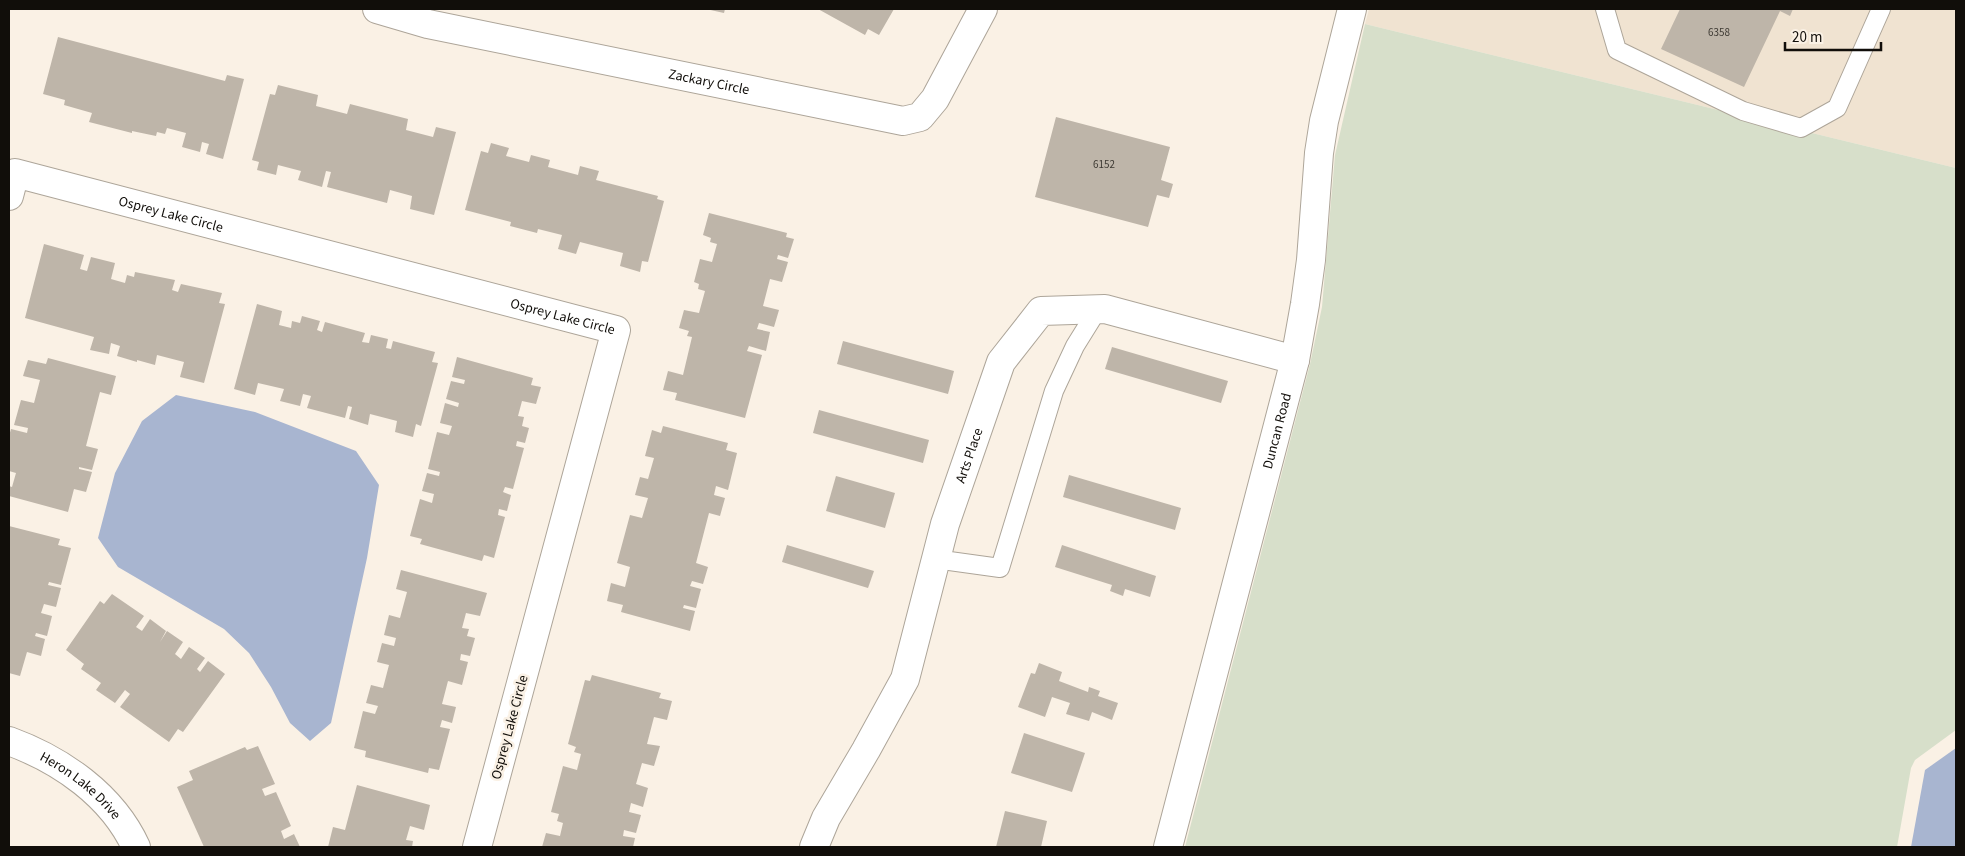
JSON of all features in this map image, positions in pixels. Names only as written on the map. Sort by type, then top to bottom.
[{"type":"street","name":"Zackary Circle","points":[[377,9],[428,24],[903,121],[920,117],[935,99],[983,9]]},
{"type":"street","name":"Duncan Road","points":[[1168,847],[1295,360],[1310,269],[1319,153],[1330,94],[1352,9]]},
{"type":"street","name":"Osprey Lake Circle","points":[[9,196],[15,173],[616,330],[477,847]]},
{"type":"street","name":"Arts Place","points":[[814,847],[826,818],[905,679],[934,559],[1001,362],[1041,311],[1105,309],[1295,360]]},
{"type":"street","name":"Heron Lake Drive","points":[[9,741],[24,746],[83,781],[109,806],[130,835],[136,847]]},
{"type":"lane","points":[[1605,9],[1617,50],[1742,111],[1800,128],[1837,108],[1881,9]]},
{"type":"lane","points":[[934,559],[1000,568],[1054,391],[1075,346],[1098,309]]},
{"type":"shaded area","points":[[1369,9],[1956,9],[1956,168],[1365,24]]},
{"type":"green space","points":[[1365,24],[1956,168],[1956,730],[1915,760],[1911,768],[1897,847],[1185,847],[1310,364],[1322,307],[1335,155]]},
{"type":"water","points":[[176,395],[255,412],[356,451],[379,485],[367,558],[331,723],[310,741],[290,723],[271,687],[249,653],[224,629],[118,567],[98,538],[115,473],[142,421]]},
{"type":"water","points":[[1956,748],[1956,847],[1911,847],[1925,770]]},
{"type":"building","points":[[706,9],[725,9],[724,13]]},
{"type":"building","points":[[818,9],[894,9],[879,35],[868,29],[865,35]]},
{"type":"building","points":[[1680,9],[1793,9],[1790,16],[1780,11],[1744,87],[1661,49]]},
{"type":"building","points":[[58,37],[225,81],[227,75],[244,79],[223,159],[206,154],[209,144],[202,142],[200,152],[182,147],[186,133],[167,128],[165,134],[157,132],[156,136],[132,131],[132,133],[89,122],[92,113],[64,105],[65,100],[43,94]]},
{"type":"building","points":[[278,85],[318,95],[316,106],[347,114],[350,104],[408,119],[406,130],[433,137],[436,127],[456,132],[434,215],[410,209],[412,196],[390,190],[387,203],[327,187],[331,172],[326,171],[322,187],[298,180],[301,171],[278,165],[276,175],[257,170],[259,162],[252,160],[270,94],[275,95]]},
{"type":"building","points":[[1056,117],[1170,147],[1161,180],[1173,184],[1169,198],[1157,195],[1148,227],[1035,197]]},
{"type":"building","points":[[491,143],[509,148],[506,156],[529,162],[531,155],[550,160],[548,167],[578,175],[580,166],[599,171],[596,180],[658,196],[657,199],[664,201],[648,262],[642,261],[640,272],[620,266],[623,253],[580,242],[576,254],[558,249],[562,235],[538,229],[537,233],[510,226],[511,222],[465,210],[481,151],[488,153]]},
{"type":"building","points":[[709,213],[787,233],[786,237],[794,239],[788,258],[778,255],[777,259],[788,262],[782,282],[770,279],[763,306],[779,310],[774,327],[759,323],[757,329],[770,332],[766,351],[749,346],[747,351],[762,355],[745,418],[675,400],[677,393],[663,390],[668,371],[683,375],[692,337],[687,336],[689,331],[679,328],[684,310],[699,313],[705,291],[698,289],[699,284],[694,282],[700,259],[712,262],[717,244],[710,242],[711,238],[703,235]]},
{"type":"building","points":[[44,244],[84,255],[80,269],[87,271],[91,257],[115,263],[111,279],[125,283],[127,275],[134,277],[135,272],[175,280],[172,290],[178,292],[181,284],[222,293],[219,303],[225,304],[204,383],[180,377],[184,362],[157,355],[155,365],[137,360],[137,362],[117,356],[120,346],[111,343],[109,354],[90,350],[94,337],[25,318]]},
{"type":"building","points":[[257,304],[282,311],[279,325],[291,328],[292,321],[300,323],[302,316],[320,321],[317,330],[322,332],[325,322],[365,333],[362,342],[369,343],[371,335],[388,339],[386,348],[391,349],[393,341],[435,352],[432,362],[438,363],[421,426],[416,424],[413,437],[395,432],[397,421],[370,414],[368,425],[349,419],[352,407],[348,406],[345,418],[307,408],[311,396],[303,394],[300,406],[280,401],[284,389],[258,383],[255,395],[234,389]]},
{"type":"building","points":[[843,341],[954,371],[948,394],[837,364]]},
{"type":"building","points":[[1112,347],[1228,381],[1221,403],[1105,369]]},
{"type":"building","points":[[457,357],[533,378],[531,385],[541,387],[536,404],[522,401],[518,416],[524,417],[522,426],[529,428],[525,443],[517,441],[516,446],[524,448],[513,489],[505,487],[503,492],[511,495],[507,511],[499,509],[498,515],[505,517],[494,558],[484,555],[482,561],[420,544],[422,539],[410,536],[420,499],[432,503],[434,494],[422,491],[427,473],[439,476],[440,472],[428,469],[437,432],[449,435],[452,426],[440,423],[445,403],[458,407],[459,403],[446,399],[451,381],[464,384],[465,380],[452,377]]},
{"type":"building","points":[[48,358],[116,376],[111,395],[100,392],[86,446],[98,449],[92,470],[79,467],[79,469],[92,472],[86,492],[74,489],[68,512],[9,496],[9,486],[12,487],[16,473],[9,471],[9,436],[11,429],[27,433],[28,428],[14,425],[21,400],[34,403],[40,380],[23,376],[28,360],[46,364]]},
{"type":"building","points":[[819,410],[929,440],[923,463],[813,433]]},
{"type":"building","points":[[663,426],[728,443],[726,450],[737,453],[728,490],[716,486],[714,495],[725,498],[720,516],[709,513],[696,563],[708,567],[703,584],[692,581],[690,586],[701,589],[696,608],[684,605],[683,608],[695,611],[690,631],[621,612],[623,605],[607,601],[611,583],[625,587],[630,567],[617,563],[630,515],[642,518],[648,498],[635,495],[640,477],[648,479],[654,458],[645,456],[652,430],[661,433]]},
{"type":"building","points":[[1069,475],[1181,508],[1175,530],[1063,497]]},
{"type":"building","points":[[836,476],[895,493],[885,528],[826,511]]},
{"type":"building","points":[[9,526],[60,539],[58,545],[71,548],[61,585],[49,582],[48,585],[61,588],[56,607],[44,604],[41,613],[52,616],[47,636],[36,633],[35,636],[45,639],[41,656],[27,652],[20,676],[9,673]]},
{"type":"building","points":[[787,545],[874,571],[868,588],[782,562]]},
{"type":"building","points":[[1062,545],[1156,576],[1150,597],[1125,589],[1123,596],[1110,591],[1112,585],[1055,567]]},
{"type":"building","points":[[401,570],[487,593],[480,616],[466,613],[462,628],[469,629],[467,636],[475,638],[470,656],[461,654],[460,660],[468,662],[462,685],[448,681],[442,704],[456,707],[452,723],[442,720],[440,727],[450,729],[439,770],[429,768],[428,773],[365,757],[366,751],[354,748],[363,711],[375,714],[378,706],[366,703],[371,685],[383,688],[389,665],[377,662],[382,643],[394,646],[396,638],[384,635],[389,615],[400,618],[407,592],[396,589]]},
{"type":"building","points":[[112,594],[144,616],[136,627],[142,631],[150,619],[166,631],[160,642],[167,631],[183,642],[175,654],[181,659],[189,647],[205,658],[197,669],[200,672],[208,661],[225,674],[183,732],[178,729],[169,742],[120,707],[130,694],[125,690],[115,703],[96,690],[101,683],[81,669],[84,664],[66,650],[100,601],[104,604]]},
{"type":"building","points":[[1039,663],[1062,672],[1059,681],[1088,692],[1089,687],[1100,691],[1098,696],[1118,703],[1112,720],[1092,712],[1089,721],[1066,714],[1070,703],[1052,697],[1045,717],[1018,707],[1031,673],[1035,674]]},
{"type":"building","points":[[592,675],[661,693],[659,698],[672,701],[667,720],[654,717],[647,744],[660,746],[654,766],[642,763],[636,784],[648,788],[643,807],[631,803],[629,812],[641,815],[636,833],[624,830],[623,836],[635,838],[633,847],[542,847],[546,833],[560,836],[563,823],[557,821],[559,814],[551,812],[563,766],[577,770],[581,754],[574,752],[576,747],[568,744],[585,680],[590,681]]},
{"type":"building","points":[[1024,733],[1085,753],[1072,792],[1011,773]]},
{"type":"building","points":[[258,746],[275,784],[262,789],[265,796],[276,792],[291,826],[281,831],[284,839],[294,834],[300,847],[204,847],[177,787],[193,780],[189,771],[245,747],[247,750]]},
{"type":"building","points":[[357,785],[430,805],[424,830],[410,826],[406,840],[413,841],[412,847],[328,847],[333,827],[345,830]]},
{"type":"building","points":[[1005,811],[1047,821],[1041,847],[996,847]]}]
